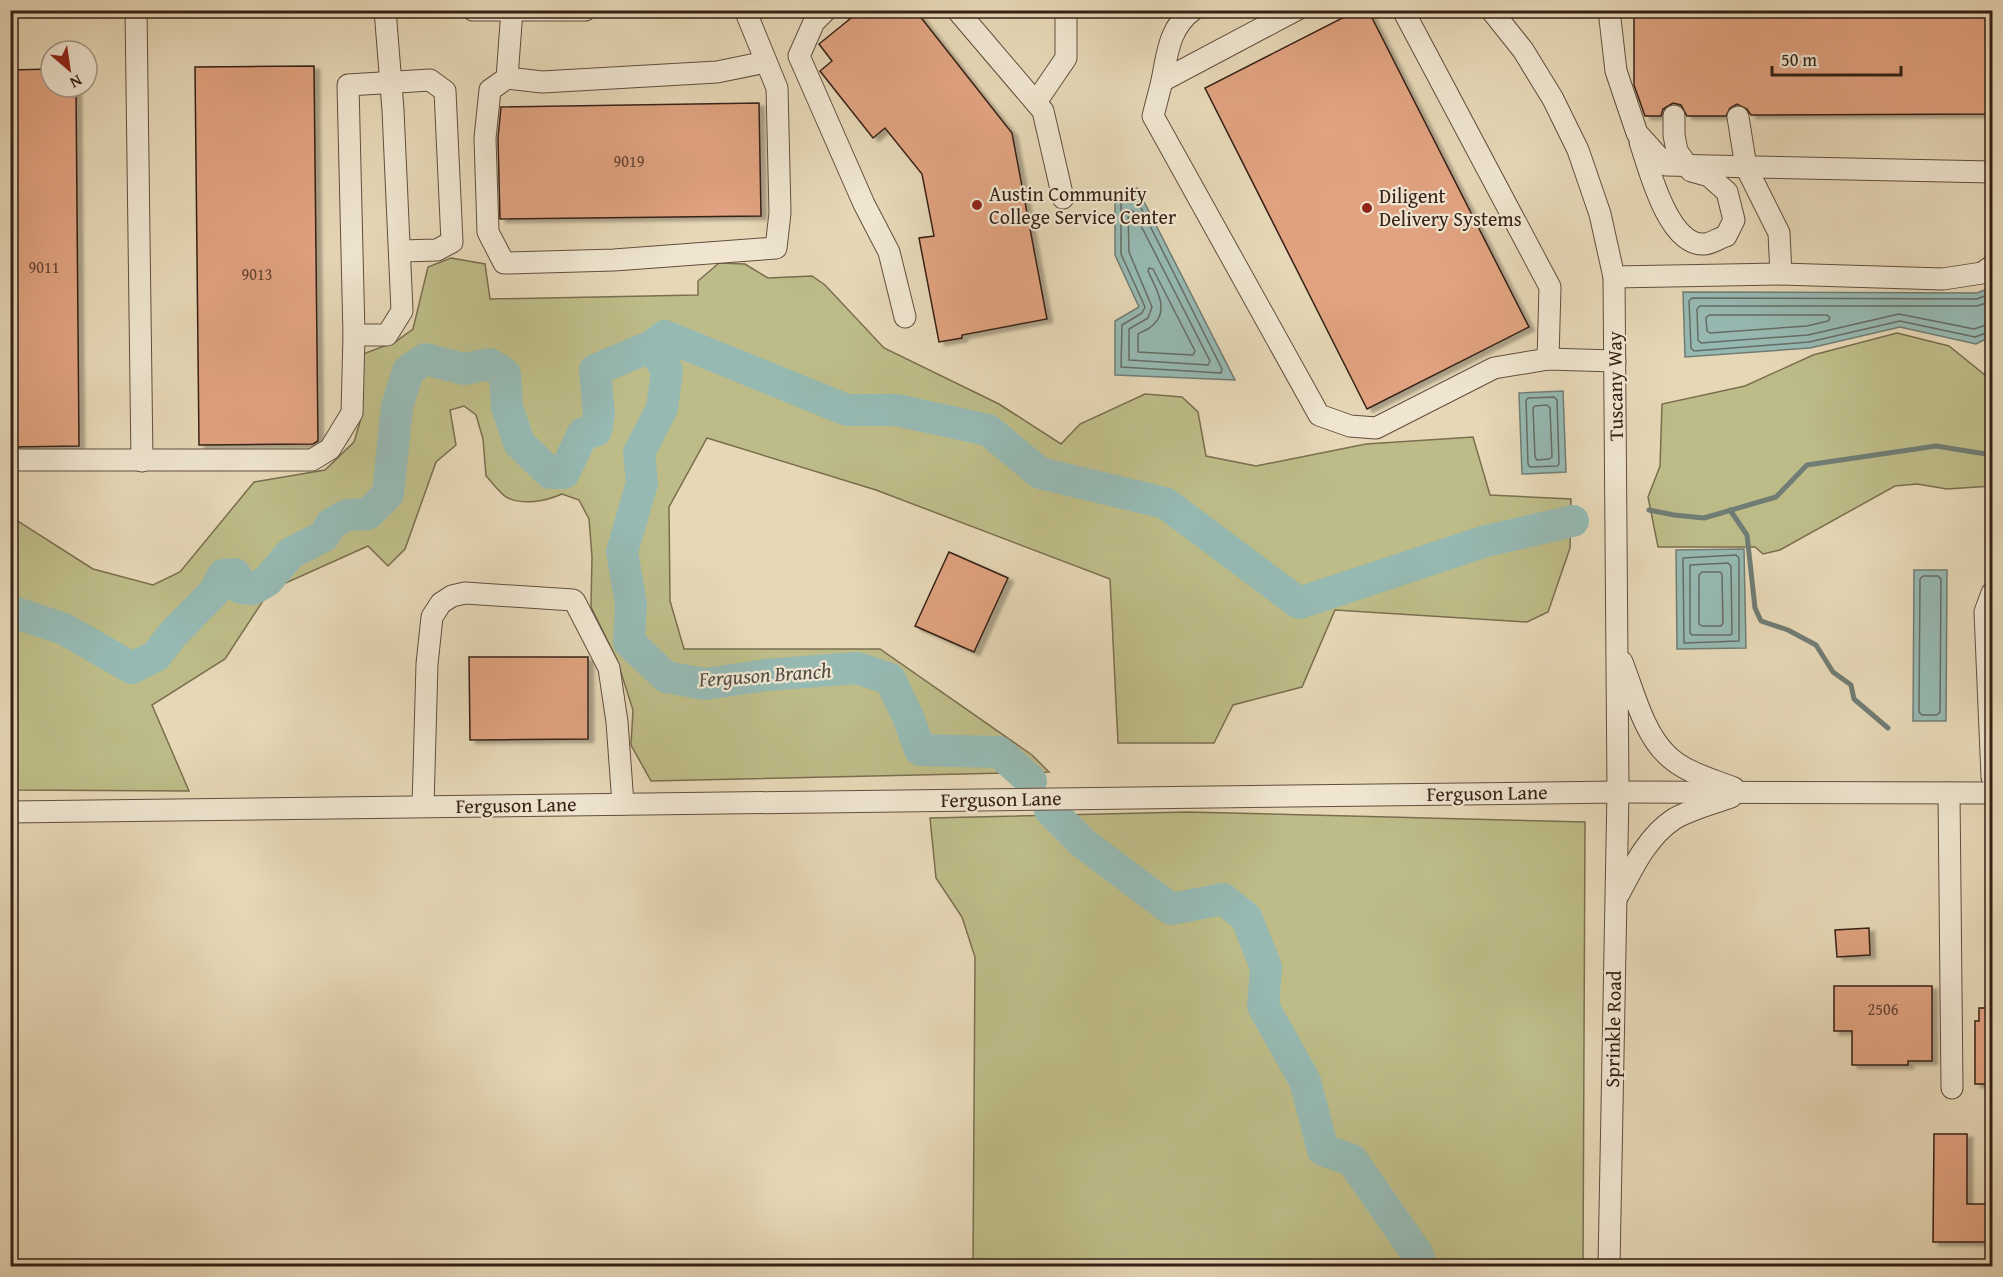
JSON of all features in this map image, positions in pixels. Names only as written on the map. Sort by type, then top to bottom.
[{"type":"street","points":[[136,10],[142,461]]},
{"type":"street","points":[[354,335],[387,335],[402,311],[386,10]]},
{"type":"street","points":[[473,10],[585,10]]},
{"type":"street","points":[[745,10],[777,88],[780,213],[776,248],[614,260],[504,263],[488,232],[485,138],[490,90],[507,78],[542,82],[717,72],[766,62]]},
{"type":"street","points":[[826,10],[814,22],[799,56],[864,204],[889,252],[905,317]]},
{"type":"street","points":[[957,10],[1043,111],[1063,198]]},
{"type":"street","points":[[1036,102],[1066,58],[1066,10]]},
{"type":"street","points":[[1193,10],[1171,36],[1153,116],[1319,415],[1350,426],[1376,428],[1494,368],[1548,359],[1615,361]]},
{"type":"street","points":[[1403,10],[1550,287],[1548,359]]},
{"type":"street","name":"Tuscany Way","points":[[1491,10],[1522,50],[1553,99],[1578,150],[1600,214],[1614,277],[1618,792]]},
{"type":"street","points":[[1609,10],[1616,71],[1662,206],[1675,227],[1690,242],[1704,244],[1726,236],[1734,220],[1727,192],[1708,176],[1691,171],[1677,151],[1674,116]]},
{"type":"street","points":[[507,78],[512,11]]},
{"type":"street","points":[[1162,81],[1284,13]]},
{"type":"street","points":[[10,460],[312,460],[330,449],[352,413],[354,335],[348,85],[430,80],[445,91],[452,242],[437,250],[400,251]]},
{"type":"street","points":[[1738,117],[1746,167],[1779,233],[1781,274]]},
{"type":"street","points":[[1637,133],[1666,165],[1992,172]]},
{"type":"street","points":[[1614,277],[1781,274],[1943,279],[1982,273],[1992,266]]},
{"type":"street","points":[[1992,592],[1985,612],[1992,777]]},
{"type":"street","points":[[423,806],[427,664],[432,617],[441,603],[452,596],[465,593],[573,600],[575,602],[609,668],[617,722],[623,804]]},
{"type":"street","points":[[1617,650],[1645,721],[1656,742],[1668,756],[1694,773],[1746,792]]},
{"type":"street","name":"Ferguson Lane","points":[[10,812],[1618,792],[1992,793]]},
{"type":"street","name":"Sprinkle Road","points":[[1609,1266],[1618,792]]},
{"type":"street","points":[[1616,899],[1639,857],[1664,826],[1686,813],[1746,792]]},
{"type":"street","points":[[1949,793],[1952,1088]]},
{"type":"shaded area","points":[[451,258],[485,264],[490,299],[698,295],[698,281],[719,263],[745,264],[768,278],[812,276],[825,285],[884,348],[999,404],[1061,444],[1080,424],[1145,394],[1182,397],[1198,412],[1206,456],[1256,466],[1366,444],[1473,437],[1490,495],[1571,499],[1570,548],[1548,612],[1527,622],[1335,610],[1302,687],[1233,705],[1214,743],[1118,743],[1110,579],[876,490],[707,438],[669,507],[670,601],[684,649],[880,649],[1032,755],[1049,772],[651,781],[631,745],[633,710],[617,660],[591,607],[592,557],[589,519],[579,500],[562,494],[549,499],[527,502],[513,500],[503,495],[486,476],[483,439],[476,415],[464,406],[450,410],[456,445],[436,462],[405,549],[388,566],[368,546],[270,590],[225,659],[152,705],[189,791],[11,790],[10,516],[93,569],[153,585],[180,572],[254,482],[325,470],[354,442],[360,422],[363,354],[395,342],[413,329],[428,267]]},
{"type":"shaded area","points":[[1897,333],[1949,346],[1985,375],[1992,371],[1992,486],[1947,489],[1917,484],[1895,486],[1780,550],[1763,554],[1755,547],[1658,547],[1648,497],[1660,466],[1662,404],[1745,386],[1813,355]]},
{"type":"shaded area","points":[[1188,812],[1585,822],[1583,1266],[973,1266],[975,957],[962,917],[936,878],[930,818]]},
{"type":"water","points":[[1137,188],[1235,380],[1115,375],[1115,321],[1139,307],[1115,255],[1115,198]]},
{"type":"water","points":[[1992,287],[1992,336],[1976,344],[1900,327],[1810,348],[1685,357],[1683,292],[1977,293]]},
{"type":"water","points":[[1563,391],[1566,472],[1522,474],[1519,393]]},
{"type":"water","points":[[1744,549],[1746,648],[1677,649],[1676,550]]},
{"type":"water","points":[[1914,570],[1947,570],[1946,721],[1913,721]]},
{"type":"building","name":"Austin Community College Service Center","points":[[861,10],[915,10],[1012,133],[1047,319],[962,335],[962,338],[939,342],[919,238],[934,236],[922,174],[885,128],[873,138],[820,71],[832,61],[819,44]]},
{"type":"building","name":"Diligent Delivery Systems","points":[[1358,10],[1368,10],[1529,327],[1367,409],[1205,88]]},
{"type":"building","points":[[1634,10],[1992,10],[1992,114],[1751,115],[1747,109],[1737,104],[1730,108],[1726,116],[1687,116],[1681,105],[1673,103],[1663,109],[1661,116],[1645,116],[1634,85]]},
{"type":"building","points":[[314,66],[318,441],[313,444],[199,445],[195,67]]},
{"type":"building","points":[[39,69],[39,99],[76,99],[79,446],[10,447],[10,70]]},
{"type":"building","points":[[759,103],[761,216],[500,219],[498,138],[501,107]]},
{"type":"building","points":[[949,552],[1008,578],[974,652],[915,626]]},
{"type":"building","points":[[469,657],[588,657],[588,739],[470,740]]},
{"type":"building","points":[[1869,928],[1870,955],[1837,957],[1835,930]]},
{"type":"building","points":[[1834,986],[1932,986],[1932,1061],[1908,1061],[1908,1065],[1852,1065],[1852,1031],[1834,1031]]},
{"type":"building","points":[[1979,1008],[1992,1008],[1992,1084],[1975,1084],[1975,1021],[1979,1021]]},
{"type":"building","points":[[1934,1134],[1967,1134],[1967,1204],[1992,1204],[1992,1242],[1933,1242]]},
{"type":"waterway","name":"Ferguson Branch","points":[[10,611],[64,629],[132,668],[156,656],[172,635],[215,591],[223,575],[235,574],[241,588],[253,589],[267,581],[291,553],[324,536],[331,524],[347,515],[368,514],[388,494],[397,407],[408,371],[425,359],[464,369],[490,364],[505,374],[507,407],[519,443],[550,473],[564,473],[583,433],[596,431],[599,414],[595,370],[652,346],[665,336],[847,410],[896,410],[988,430],[1040,473],[1165,503],[1299,603],[1486,541],[1573,521]]},
{"type":"waterway","name":"Ferguson Branch","points":[[652,346],[667,371],[662,408],[639,453],[642,483],[622,552],[631,604],[629,642],[666,677],[705,684],[766,675],[857,668],[890,679],[920,750],[999,752],[1031,781]]},
{"type":"waterway","points":[[1649,510],[1704,518],[1776,497],[1807,465],[1936,446],[1992,455]]},
{"type":"waterway","points":[[1730,510],[1747,535],[1755,608],[1761,621],[1788,630],[1816,645],[1833,672],[1851,685],[1854,699],[1888,728]]},
{"type":"waterway","name":"Ferguson Branch","points":[[1050,810],[1083,843],[1171,909],[1223,899],[1246,917],[1266,967],[1263,1006],[1305,1081],[1323,1150],[1352,1160],[1418,1255],[1420,1266]]},
{"type":"place","name":"Austin Community College Service Center","points":[[977,205]]},
{"type":"place","name":"Diligent Delivery Systems","points":[[1367,208]]}]
